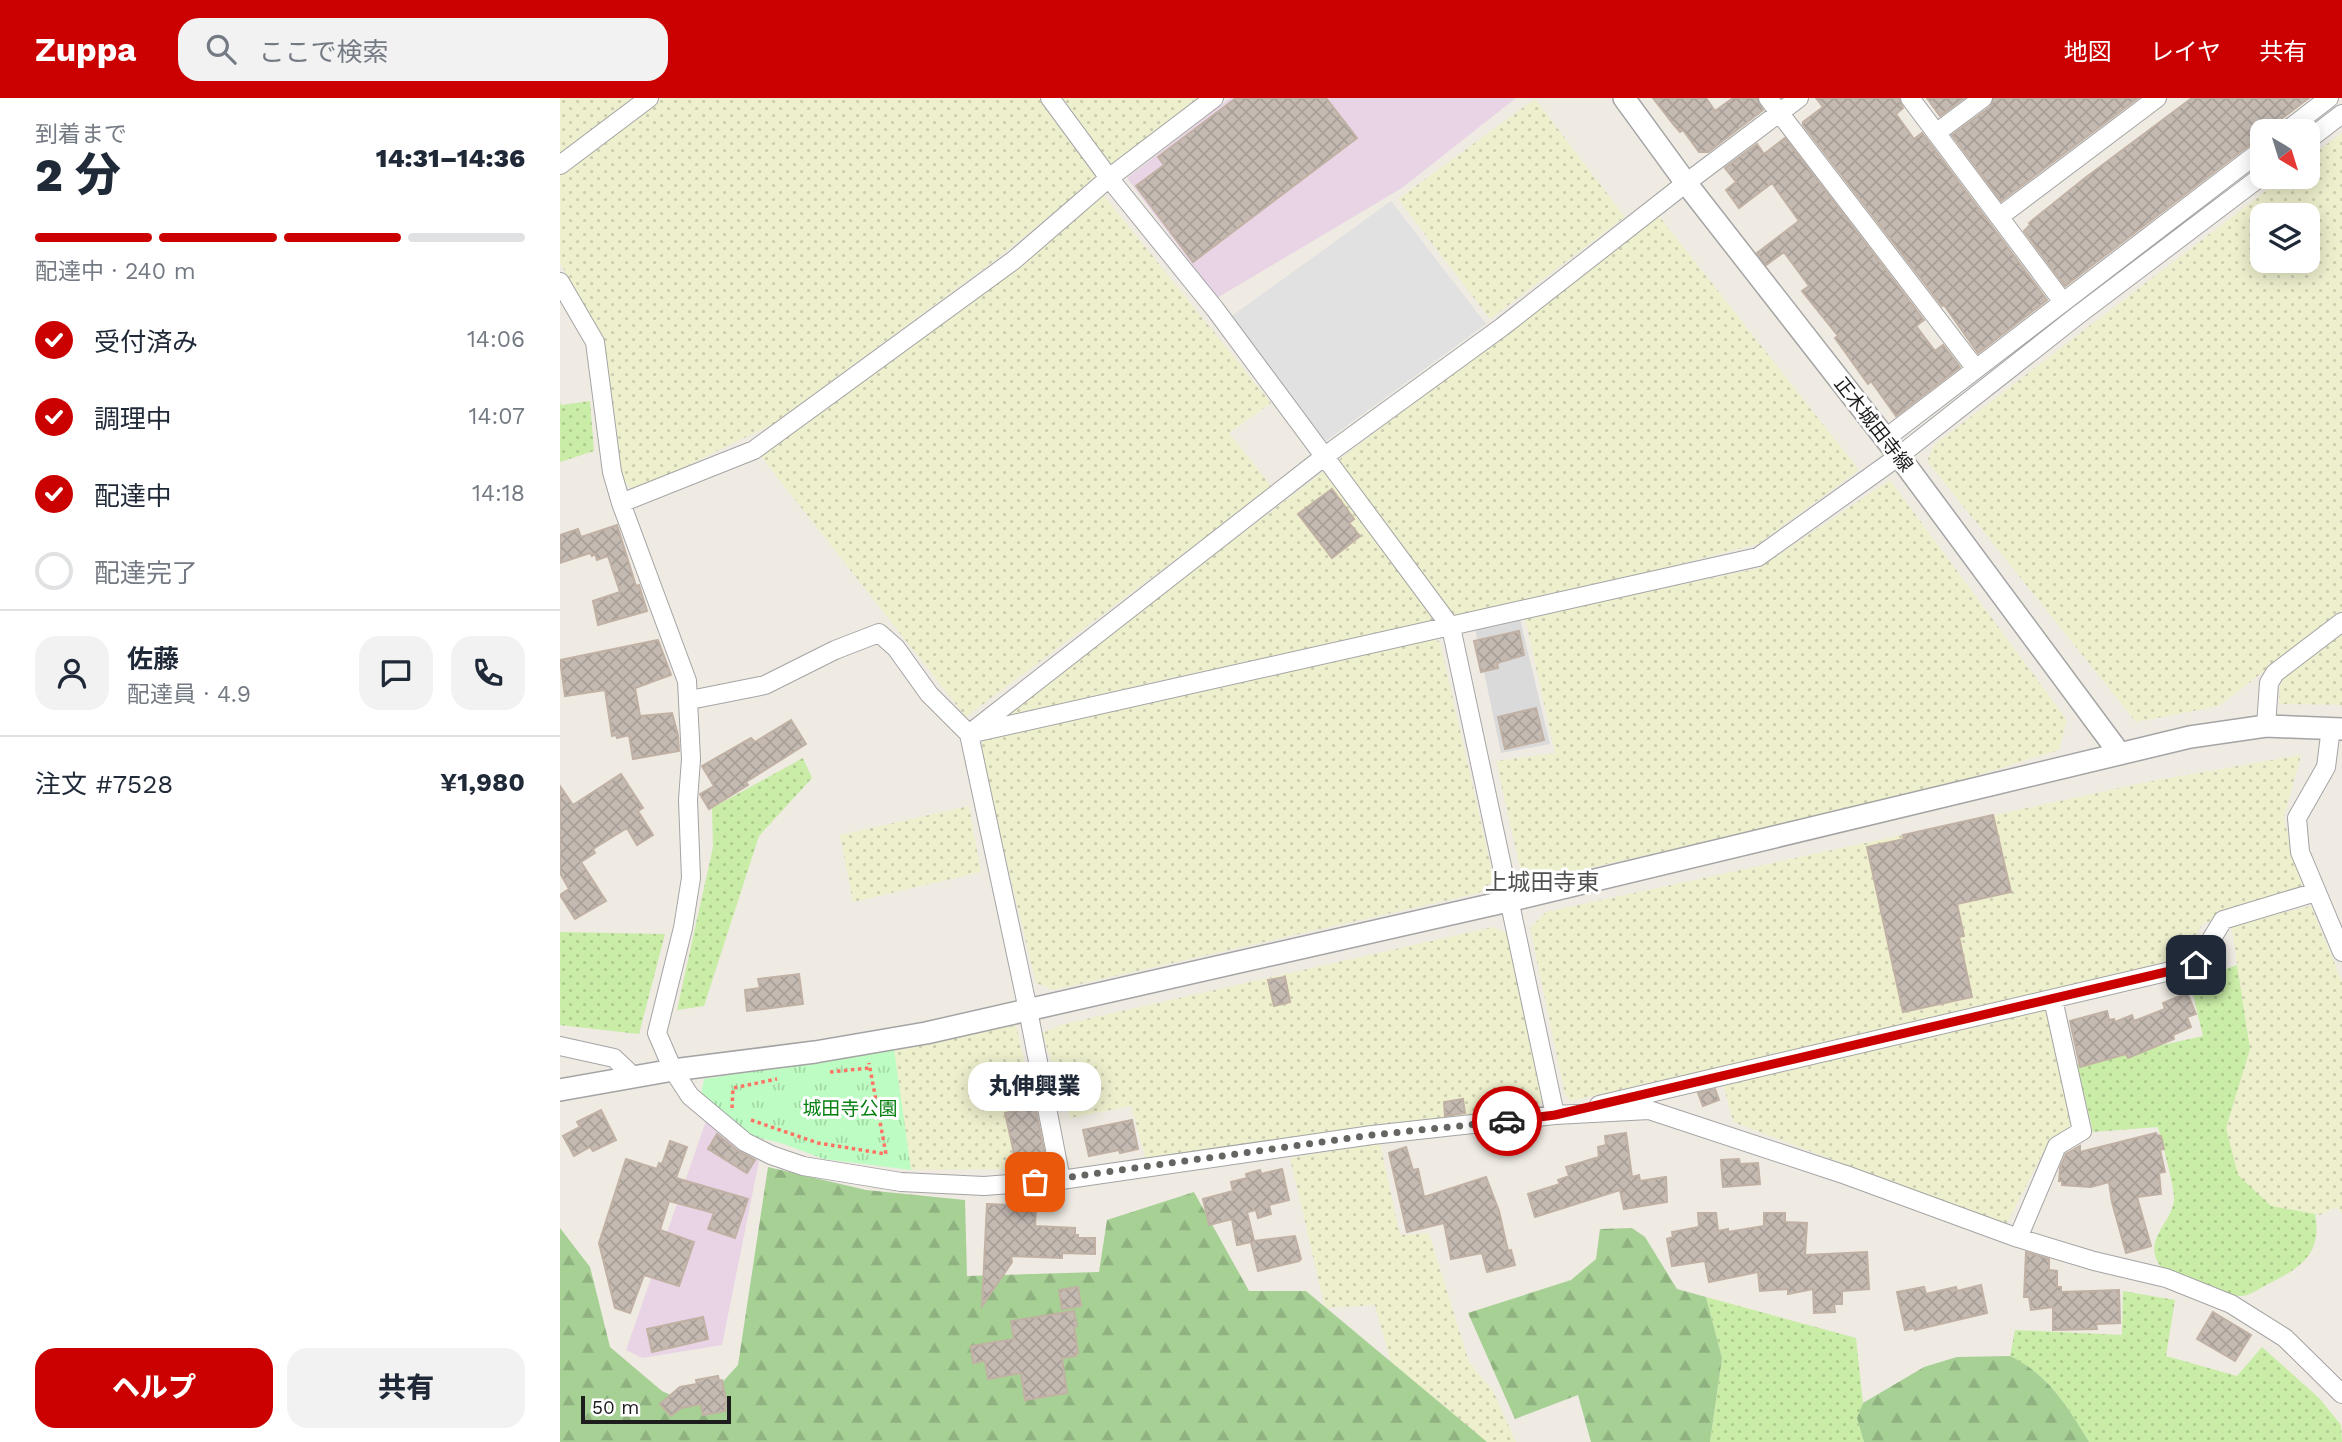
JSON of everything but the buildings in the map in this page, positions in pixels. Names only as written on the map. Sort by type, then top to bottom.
[{"type":"street","points":[[560,165],[649,98]]},
{"type":"street","points":[[1050,98],[1109,178],[1215,309],[1451,626],[1555,1115]]},
{"type":"street","points":[[621,503],[754,450],[1014,260],[1109,178],[1214,98]]},
{"type":"street","name":"正木城田寺線","points":[[1624,98],[1686,183],[1886,438],[2120,754]]},
{"type":"street","points":[[969,734],[1325,456],[1502,327],[1686,183],[1773,105],[1798,98]]},
{"type":"street","points":[[1910,98],[2063,302]]},
{"type":"street","points":[[1936,133],[1983,98]]},
{"type":"street","points":[[1999,217],[2157,98]]},
{"type":"street","points":[[2302,119],[2329,98]]},
{"type":"street","points":[[1773,105],[1976,369]]},
{"type":"street","points":[[2320,131],[2342,114]]},
{"type":"street","points":[[1886,438],[2250,159]]},
{"type":"street","points":[[969,734],[1758,557],[1899,456],[2250,184]]},
{"type":"street","points":[[560,282],[595,342],[610,461],[621,503],[687,681],[690,700],[691,759],[688,800],[691,878],[683,928],[657,1033],[673,1070],[690,1096],[745,1142],[803,1166],[901,1182],[984,1186],[1061,1180],[1372,1135],[1555,1115],[1649,1110],[1846,1175],[2018,1238],[2094,1261],[2166,1278],[2231,1304],[2285,1338],[2342,1394]]},
{"type":"street","points":[[2266,726],[2269,683],[2275,673],[2342,622]]},
{"type":"street","points":[[690,700],[765,685],[835,650],[879,633],[896,648],[929,694],[969,734],[1061,1180]]},
{"type":"street","points":[[560,1090],[673,1070],[815,1052],[926,1034],[1508,901],[2190,737],[2266,726],[2336,728],[2334,768],[2297,818],[2300,852],[2342,952]]},
{"type":"street","points":[[1555,1115],[2196,965],[2223,920],[2316,892]]},
{"type":"street","points":[[2018,1238],[2057,1146],[2082,1131],[2053,999]]},
{"type":"street","points":[[560,1046],[614,1058],[634,1077]]},
{"type":"path","points":[[744,1118],[818,1143],[886,1154],[869,1068],[868,1043]]},
{"type":"path","points":[[830,1072],[869,1068]]},
{"type":"path","points":[[732,1114],[733,1088],[779,1079]]},
{"type":"shaded area","points":[[1230,98],[1516,98],[1402,188],[1217,298],[1127,178]]},
{"type":"shaded area","points":[[1391,201],[1486,324],[1326,441],[1229,318]]},
{"type":"shaded area","points":[[1520,619],[1550,744],[1501,753],[1475,629]]},
{"type":"shaded area","points":[[706,1121],[759,1161],[722,1345],[642,1358],[626,1350]]},
{"type":"green space","points":[[560,98],[639,98],[560,158]]},
{"type":"green space","points":[[661,98],[1201,98],[1115,163],[994,261],[773,424],[635,491],[622,480],[599,336],[560,262],[560,175]]},
{"type":"green space","points":[[1535,99],[1625,217],[1490,319],[1398,199]]},
{"type":"green space","points":[[2342,133],[2342,611],[2219,706],[2136,722],[1927,461],[1934,445],[2250,203],[2250,273],[2320,273],[2320,203],[2250,203],[2268,189],[2320,189],[2320,149]]},
{"type":"green space","points":[[1102,193],[1271,403],[1229,433],[1272,487],[966,717],[759,454]]},
{"type":"green space","points":[[1659,216],[1859,470],[1758,544],[1517,606],[1181,676],[1001,717]]},
{"type":"green space","points":[[560,400],[561,405],[590,401],[594,451],[560,462]]},
{"type":"green space","points":[[1890,480],[2067,720],[2059,750],[1937,788],[1533,881],[1522,877],[1496,761],[1555,753],[1525,618],[1759,568]]},
{"type":"green space","points":[[2342,632],[2342,705],[2279,704],[2284,676]]},
{"type":"green space","points":[[1434,638],[1440,642],[1494,880],[1479,893],[1053,990],[1036,983],[979,749],[984,740],[1230,682]]},
{"type":"green space","points":[[2301,755],[2284,817],[2290,846],[2303,884],[2291,894],[2202,924],[2188,956],[2025,999],[1571,1101],[1565,1095],[1530,928],[1546,912],[2152,781]]},
{"type":"green space","points":[[803,758],[812,778],[759,836],[704,1006],[677,1010],[713,847],[712,808]]},
{"type":"green space","points":[[969,806],[981,872],[853,902],[840,835]]},
{"type":"green space","points":[[2311,906],[2342,981],[2342,1214],[2337,1207],[2320,1215],[2271,1206],[2238,1175],[2226,1128],[2250,1049],[2231,924]]},
{"type":"green space","points":[[1493,927],[1507,933],[1545,1101],[1533,1108],[1146,1160],[1131,1106],[1070,1118],[1042,1033],[1060,1025]]},
{"type":"green space","points":[[560,932],[665,934],[639,1034],[560,1025]]},
{"type":"green space","points":[[2237,965],[2250,1049],[2226,1128],[2238,1175],[2271,1206],[2315,1214],[2317,1228],[2312,1250],[2306,1259],[2289,1273],[2242,1296],[2222,1293],[2182,1279],[2159,1264],[2154,1247],[2172,1208],[2174,1194],[2158,1127],[2093,1132],[2077,1064],[2203,1036],[2190,982]]},
{"type":"green space","points":[[2048,1006],[2073,1128],[2048,1143],[2006,1225],[1733,1122],[1722,1080]]},
{"type":"green space","points":[[1016,1025],[1050,1169],[911,1170],[894,1049]]},
{"type":"green space","name":"城田寺公園","points":[[894,1049],[911,1170],[824,1159],[781,1143],[751,1136],[701,1094],[704,1079]]},
{"type":"green space","points":[[1380,1143],[1400,1235],[1429,1233],[1469,1362],[1493,1391],[1516,1442],[1413,1442],[1375,1305],[1325,1308],[1290,1158]]},
{"type":"green space","points":[[768,1167],[866,1190],[965,1200],[967,1276],[1099,1272],[1107,1220],[1194,1192],[1249,1291],[1306,1291],[1487,1442],[560,1442],[560,1228],[590,1267],[610,1347],[662,1391],[690,1404],[717,1388],[738,1365]]},
{"type":"green space","points":[[1632,1228],[1645,1237],[1677,1289],[1706,1297],[1722,1358],[1710,1442],[1591,1442],[1578,1395],[1515,1419],[1468,1313],[1571,1280],[1596,1259],[1600,1229]]},
{"type":"green space","points":[[2123,1291],[2175,1300],[2166,1356],[2237,1376],[2262,1347],[2319,1398],[2341,1425],[2342,1442],[2089,1442],[2065,1404],[2046,1382],[2010,1356],[2015,1330],[2122,1335]]},
{"type":"green space","points":[[1706,1297],[1856,1338],[1863,1403],[1857,1418],[1864,1442],[1710,1442],[1722,1358]]},
{"type":"green space","points":[[2010,1356],[2046,1382],[2065,1404],[2089,1442],[1864,1442],[1857,1418],[1863,1403],[1924,1367],[1957,1357]]},
{"type":"way so far","points":[[1035,1182],[1372,1135],[1507,1121]]},
{"type":"place","name":"丸伸興業","points":[[1035,1182]]},
{"type":"district","name":"上城田寺東","points":[[1542,882]]},
{"type":"route","points":[[1507,1121],[1555,1115],[2196,965]]}]
